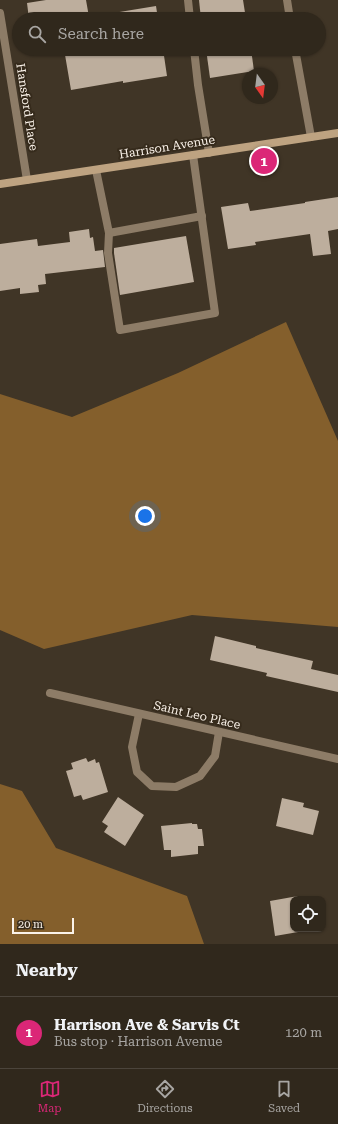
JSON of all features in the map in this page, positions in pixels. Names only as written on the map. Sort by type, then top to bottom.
[{"type":"main road","name":"Harrison Avenue","points":[[0,184],[338,133]]},
{"type":"street","points":[[188,0],[189,12]]},
{"type":"street","points":[[287,0],[289,12]]},
{"type":"street","name":"Hansford Place","points":[[0,13],[27,180]]},
{"type":"street","points":[[195,56],[209,153]]},
{"type":"street","points":[[296,56],[310,138]]},
{"type":"street","points":[[96,170],[109,233],[108,253],[120,330],[215,312],[193,155]]},
{"type":"street","points":[[109,233],[202,216]]},
{"type":"street","name":"Saint Leo Place","points":[[50,693],[338,759]]},
{"type":"street","points":[[139,714],[132,747],[137,772],[152,786],[176,786],[200,776],[215,756],[219,732]]},
{"type":"shaded area","points":[[286,322],[338,441],[338,627],[192,615],[44,649],[0,630],[0,394],[72,417],[178,373]]},
{"type":"shaded area","points":[[0,784],[22,791],[56,848],[187,896],[204,944],[0,944]]},
{"type":"building","points":[[46,0],[86,0],[88,12],[28,12],[27,3]]},
{"type":"building","points":[[199,0],[243,0],[245,12],[200,12]]},
{"type":"building","points":[[156,6],[157,12],[119,12]]},
{"type":"building","points":[[65,56],[164,56],[167,76],[123,83],[123,81],[71,90]]},
{"type":"building","points":[[207,56],[252,56],[254,68],[242,68],[242,73],[210,78]]},
{"type":"building","points":[[338,197],[338,229],[328,231],[331,254],[313,256],[310,234],[255,242],[256,245],[228,249],[221,207],[248,203],[250,211]]},
{"type":"building","points":[[89,229],[90,238],[93,237],[95,251],[103,250],[105,267],[45,274],[46,284],[38,285],[39,292],[20,294],[20,288],[0,291],[0,244],[37,239],[38,246],[70,242],[69,232]]},
{"type":"building","points":[[186,236],[194,282],[120,295],[114,248]]},
{"type":"building","points":[[215,636],[256,646],[256,648],[313,661],[311,669],[338,675],[338,692],[266,676],[267,673],[210,660]]},
{"type":"building","points":[[86,758],[88,762],[95,759],[96,763],[99,762],[108,792],[83,800],[81,795],[74,797],[66,771],[73,769],[71,763]]},
{"type":"building","points":[[118,797],[144,815],[125,846],[104,832],[108,826],[102,822]]},
{"type":"building","points":[[282,798],[304,803],[303,807],[319,811],[313,835],[276,826]]},
{"type":"building","points":[[192,823],[197,824],[198,829],[202,829],[204,846],[198,846],[198,854],[171,857],[171,850],[164,850],[161,826]]},
{"type":"building","points":[[290,897],[290,932],[298,932],[275,936],[270,901]]},
{"type":"place","name":"Harrison Ave & Sarvis Ct","points":[[264,161]]}]
